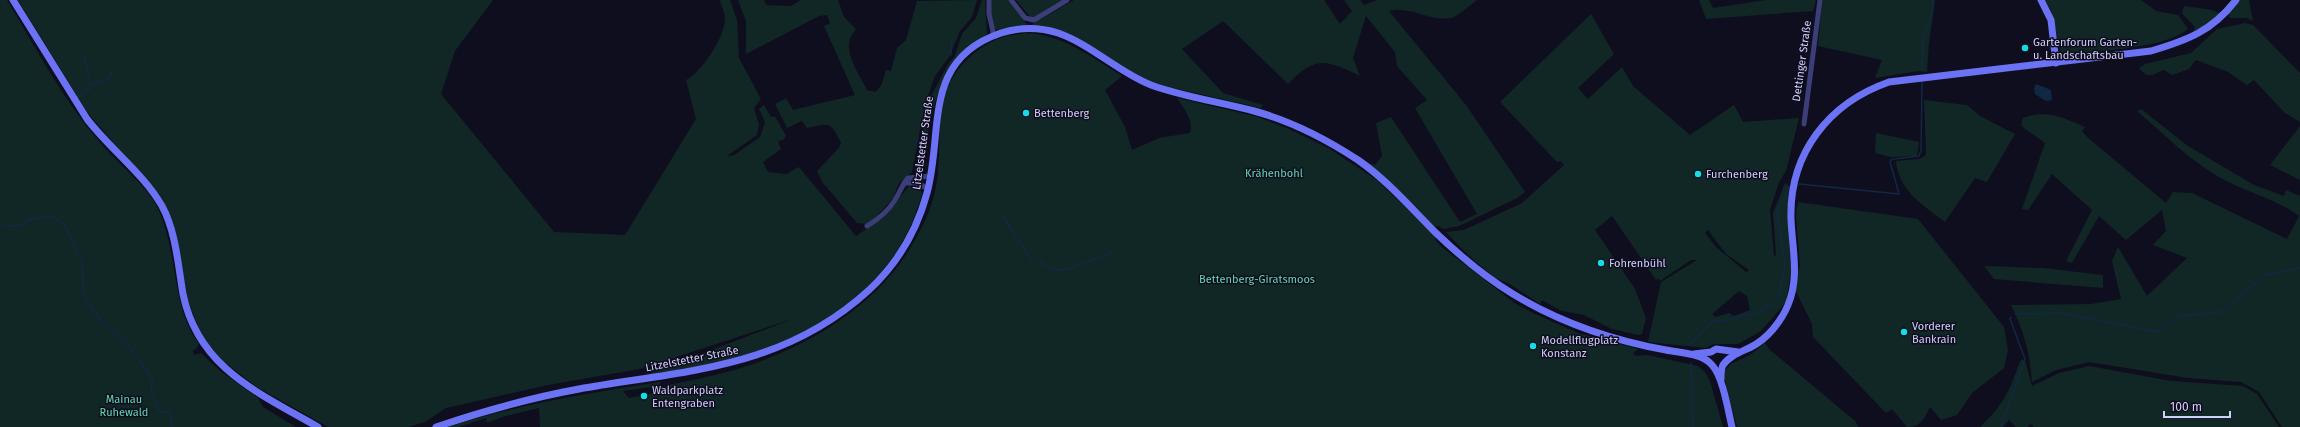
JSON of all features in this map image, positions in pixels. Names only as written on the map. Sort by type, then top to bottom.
[{"type":"main road","points":[[14,0],[87,119],[101,137],[130,166],[162,206],[171,231],[187,308],[206,348],[219,363],[237,379],[318,427]]},
{"type":"main road","points":[[2041,0],[2051,20],[2056,63]]},
{"type":"main road","points":[[1690,354],[1712,364],[1724,363],[1738,352],[1752,347],[1775,327],[1789,303],[1796,263],[1791,219],[1794,181],[1801,159],[1814,135],[1839,108],[1865,92],[1889,82],[1923,76],[2056,63],[2151,51],[2180,42],[2202,32],[2217,21],[2236,0]]},
{"type":"main road","name":"Litzelstetter Straße","points":[[436,427],[526,400],[719,367],[752,358],[799,338],[830,320],[851,305],[884,274],[899,256],[910,237],[919,218],[931,176],[936,114],[945,83],[957,64],[970,51],[994,36],[1011,31],[1030,29],[1060,34],[1088,48],[1145,83],[1187,96],[1259,112],[1311,132],[1364,164],[1470,264],[1527,302],[1562,320],[1605,337],[1690,354]]},
{"type":"main road","points":[[1690,354],[1711,352],[1716,349],[1724,352],[1738,352]]},
{"type":"main road","points":[[1711,352],[1712,364],[1720,382],[1732,427]]},
{"type":"main road","points":[[1720,382],[1724,363],[1724,352]]},
{"type":"street","points":[[989,0],[989,14],[994,36]]},
{"type":"street","points":[[1011,0],[1024,18],[1034,20],[1067,0]]},
{"type":"street","name":"Dettinger Straße","points":[[1804,124],[1820,0]]},
{"type":"street","points":[[867,226],[881,218],[894,202],[908,178],[931,176]]},
{"type":"street","points":[[904,183],[918,183],[928,189]]},
{"type":"green space","name":"Mainau Ruhewald","points":[[0,0],[7,0],[61,90],[85,124],[104,147],[144,188],[155,203],[163,220],[168,238],[183,312],[190,329],[199,344],[196,349],[193,350],[194,355],[201,353],[220,371],[258,398],[263,407],[296,427],[0,427]]},
{"type":"green space","points":[[18,0],[493,0],[455,51],[441,94],[554,232],[625,235],[696,119],[686,80],[699,70],[717,44],[724,26],[725,18],[720,0],[730,0],[737,20],[739,58],[761,99],[754,108],[759,125],[757,135],[727,156],[734,155],[760,137],[765,122],[759,109],[764,105],[771,117],[775,116],[786,136],[783,140],[778,141],[781,149],[763,162],[768,172],[786,174],[799,167],[856,236],[883,218],[909,186],[920,189],[922,194],[906,236],[887,265],[873,281],[858,295],[822,322],[786,342],[752,354],[721,362],[641,377],[793,319],[639,369],[548,385],[446,408],[425,422],[409,427],[328,427],[257,387],[223,361],[208,344],[200,331],[188,301],[173,227],[163,200],[87,112]]},
{"type":"green space","points":[[738,0],[764,0],[766,5],[791,6],[801,0],[838,0],[844,17],[856,29],[851,36],[849,44],[851,59],[867,90],[876,92],[882,84],[886,70],[891,71],[897,48],[906,40],[917,1],[977,0],[972,17],[960,31],[949,57],[935,76],[925,104],[912,172],[899,183],[893,198],[875,218],[865,224],[857,223],[823,183],[817,171],[838,149],[841,143],[832,127],[828,125],[820,125],[807,128],[802,121],[787,128],[775,104],[786,98],[793,110],[855,95],[824,26],[830,23],[827,15],[819,16],[746,54],[746,21]]},
{"type":"green space","points":[[982,0],[985,0],[987,35],[970,47],[956,61],[946,77],[938,94],[933,111],[923,170],[915,172],[929,100],[948,64],[955,56],[962,34],[976,18]]},
{"type":"green space","points":[[991,0],[1008,0],[1027,25],[996,30],[991,22]]},
{"type":"green space","points":[[1016,0],[1064,0],[1034,18],[1030,17]]},
{"type":"green space","points":[[1074,0],[1324,0],[1340,24],[1352,11],[1344,0],[1360,0],[1364,5],[1377,0],[1477,0],[1454,17],[1443,19],[1404,10],[1389,11],[1466,105],[1525,192],[1517,198],[1459,226],[1443,229],[1439,226],[1433,227],[1366,163],[1375,165],[1382,156],[1376,123],[1391,117],[1460,222],[1477,214],[1415,108],[1427,100],[1397,66],[1395,52],[1366,16],[1353,58],[1360,76],[1338,66],[1322,63],[1306,68],[1288,84],[1223,21],[1182,49],[1223,93],[1263,105],[1261,108],[1165,86],[1146,80],[1048,28],[1031,25]]},
{"type":"green space","points":[[1699,0],[1709,0],[1713,8],[1766,0],[1816,0],[1813,11],[1706,19]]},
{"type":"green space","points":[[1822,0],[1935,0],[1929,43],[1927,72],[1919,71],[1875,78],[1882,60],[1818,46]]},
{"type":"green space","points":[[2045,0],[2141,0],[2156,11],[2178,15],[2188,29],[2177,36],[2146,45],[2093,52],[2064,53],[2061,52],[2051,10]]},
{"type":"green space","points":[[2241,0],[2249,0],[2253,21],[2247,18],[2230,18],[2228,15]]},
{"type":"green space","points":[[2184,6],[2208,9],[2220,14],[2207,26],[2192,34],[2195,27],[2182,13]]},
{"type":"green space","points":[[1591,14],[1614,54],[1578,88],[1588,99],[1622,67],[1633,86],[1690,135],[1734,105],[1743,122],[1799,118],[1786,171],[1779,182],[1770,210],[1774,256],[1776,255],[1773,213],[1785,183],[1789,186],[1788,226],[1792,266],[1786,302],[1761,331],[1738,344],[1714,344],[1706,348],[1648,342],[1661,282],[1697,260],[1691,260],[1660,281],[1658,278],[1656,280],[1612,216],[1595,230],[1635,289],[1646,318],[1642,334],[1638,335],[1612,329],[1584,315],[1562,311],[1542,300],[1540,304],[1510,284],[1495,278],[1467,254],[1446,232],[1464,230],[1522,203],[1564,165],[1561,161],[1557,162],[1500,102]],"holes":[[[1708,230],[1726,254],[1749,270],[1746,272],[1716,247],[1705,233]],[[1739,291],[1747,296],[1750,310],[1734,316],[1729,313],[1716,317],[1712,314]]]},
{"type":"green space","points":[[2245,23],[2253,25],[2300,73],[2300,122],[2285,113],[2254,80],[2247,85],[2228,72],[2196,60],[2189,69],[2172,75],[2164,70],[2152,75],[2146,75],[2139,68],[2145,64],[2191,53],[2217,29]]},
{"type":"green space","name":"Bettenberg-Giratsmoos","points":[[1025,33],[1039,34],[1064,42],[1087,54],[1122,76],[1105,90],[1125,127],[1132,150],[1159,138],[1190,133],[1191,124],[1185,110],[1177,98],[1258,117],[1289,129],[1330,149],[1378,181],[1435,236],[1436,241],[1443,248],[1516,304],[1578,333],[1638,349],[1633,353],[1636,356],[1647,355],[1698,366],[1705,372],[1710,381],[1723,427],[540,427],[539,408],[502,417],[487,423],[486,418],[459,427],[447,427],[526,406],[606,391],[660,382],[661,386],[623,391],[629,398],[668,390],[668,385],[727,372],[755,363],[809,339],[834,324],[859,306],[880,286],[899,264],[915,240],[923,224],[932,202],[936,186],[943,99],[953,76],[979,49],[1004,37]]},
{"type":"green space","points":[[1924,100],[1967,105],[1980,116],[2015,134],[1987,182],[1975,178],[1945,222],[1921,203],[1907,189],[1898,172],[1896,161],[1919,159],[1925,156]]},
{"type":"green space","points":[[2141,109],[2188,146],[2254,185],[2284,196],[2286,190],[2300,196],[2300,427],[2282,427],[2259,392],[2241,382],[2188,378],[2089,362],[2056,370],[2032,382],[2026,342],[2011,305],[2091,304],[2121,299],[2112,261],[2118,247],[2147,296],[2187,258],[2153,245],[2166,231],[2162,210],[2126,240],[2099,216],[2072,263],[2066,261],[2092,210],[2052,174],[2028,210],[2022,209],[2045,143],[2021,125],[2023,118],[2039,114],[2055,116],[2085,127],[2082,131],[2087,137],[2166,203],[2173,192],[2192,193],[2287,239],[2299,216],[2280,204],[2219,177],[2197,163],[2137,111]]},
{"type":"green space","points":[[2300,126],[2300,180],[2270,165]]},
{"type":"green space","points":[[1876,133],[1919,142],[1917,156],[1890,157],[1875,153]]},
{"type":"green space","points":[[1798,202],[1918,219],[2004,327],[2008,350],[2004,368],[1972,393],[1957,415],[1941,420],[1930,407],[1922,422],[1916,426],[1907,427],[1892,409],[1886,413],[1813,337],[1812,324],[1794,287],[1800,266],[1796,214]]},
{"type":"green space","points":[[1984,266],[2043,268],[2103,275],[2103,288],[1994,279]]},
{"type":"green space","points":[[1765,343],[1769,349],[1855,421],[1859,427],[1737,427],[1723,373],[1731,364],[1750,355]]},
{"type":"green space","points":[[2023,359],[2026,364],[2032,386],[2059,373],[2089,366],[2171,381],[2243,386],[2257,394],[2279,427],[2034,427],[2031,424],[2027,427],[2016,427],[2009,420],[2003,427],[1980,427],[2001,404],[2013,381],[2020,361]]},
{"type":"water","points":[[2036,84],[2051,90],[2052,100],[2046,101],[2035,94],[2034,89]]},
{"type":"waterway","points":[[1922,69],[1923,37],[1932,14],[1933,0]]},
{"type":"waterway","points":[[951,55],[952,38]]},
{"type":"waterway","points":[[77,97],[91,88],[84,56]]},
{"type":"waterway","points":[[91,84],[107,80],[112,72]]},
{"type":"waterway","points":[[1894,159],[1919,156],[1921,151],[1922,81]]},
{"type":"waterway","points":[[915,144],[918,138]]},
{"type":"waterway","points":[[1799,184],[1899,194],[1890,162],[1892,159]]},
{"type":"waterway","points":[[1689,345],[1713,321],[1728,321],[1760,311],[1770,306],[1779,298],[1785,264],[1777,212],[1789,187]]},
{"type":"waterway","points":[[0,223],[10,226],[21,225],[31,219],[53,216],[66,227],[82,264],[84,296],[101,321],[121,338],[142,363],[153,382],[151,391],[159,411],[170,413],[172,427]]},
{"type":"waterway","points":[[1003,216],[1032,261]]},
{"type":"waterway","points":[[1038,259],[1052,269],[1063,270],[1112,252]]},
{"type":"waterway","points":[[2015,314],[2062,313],[2158,332],[2179,316],[2221,312],[2265,275],[2300,268]]},
{"type":"waterway","points":[[2001,427],[2025,359],[2010,319],[2011,317]]},
{"type":"waterway","points":[[1691,363],[1693,427]]},
{"type":"place","name":"Gartenforum Garten- u. Landschaftsbau","points":[[2025,48]]},
{"type":"place","name":"Bettenberg","points":[[1026,113]]},
{"type":"place","name":"Furchenberg","points":[[1698,174]]},
{"type":"place","name":"Fohrenbühl","points":[[1601,263]]},
{"type":"place","name":"Vorderer Bankrain","points":[[1904,332]]},
{"type":"place","name":"Modellflugplatz Konstanz","points":[[1533,346]]},
{"type":"place","name":"Waldparkplatz Entengraben","points":[[644,396]]},
{"type":"park label","name":"Krähenbohl","points":[[1274,173]]}]
